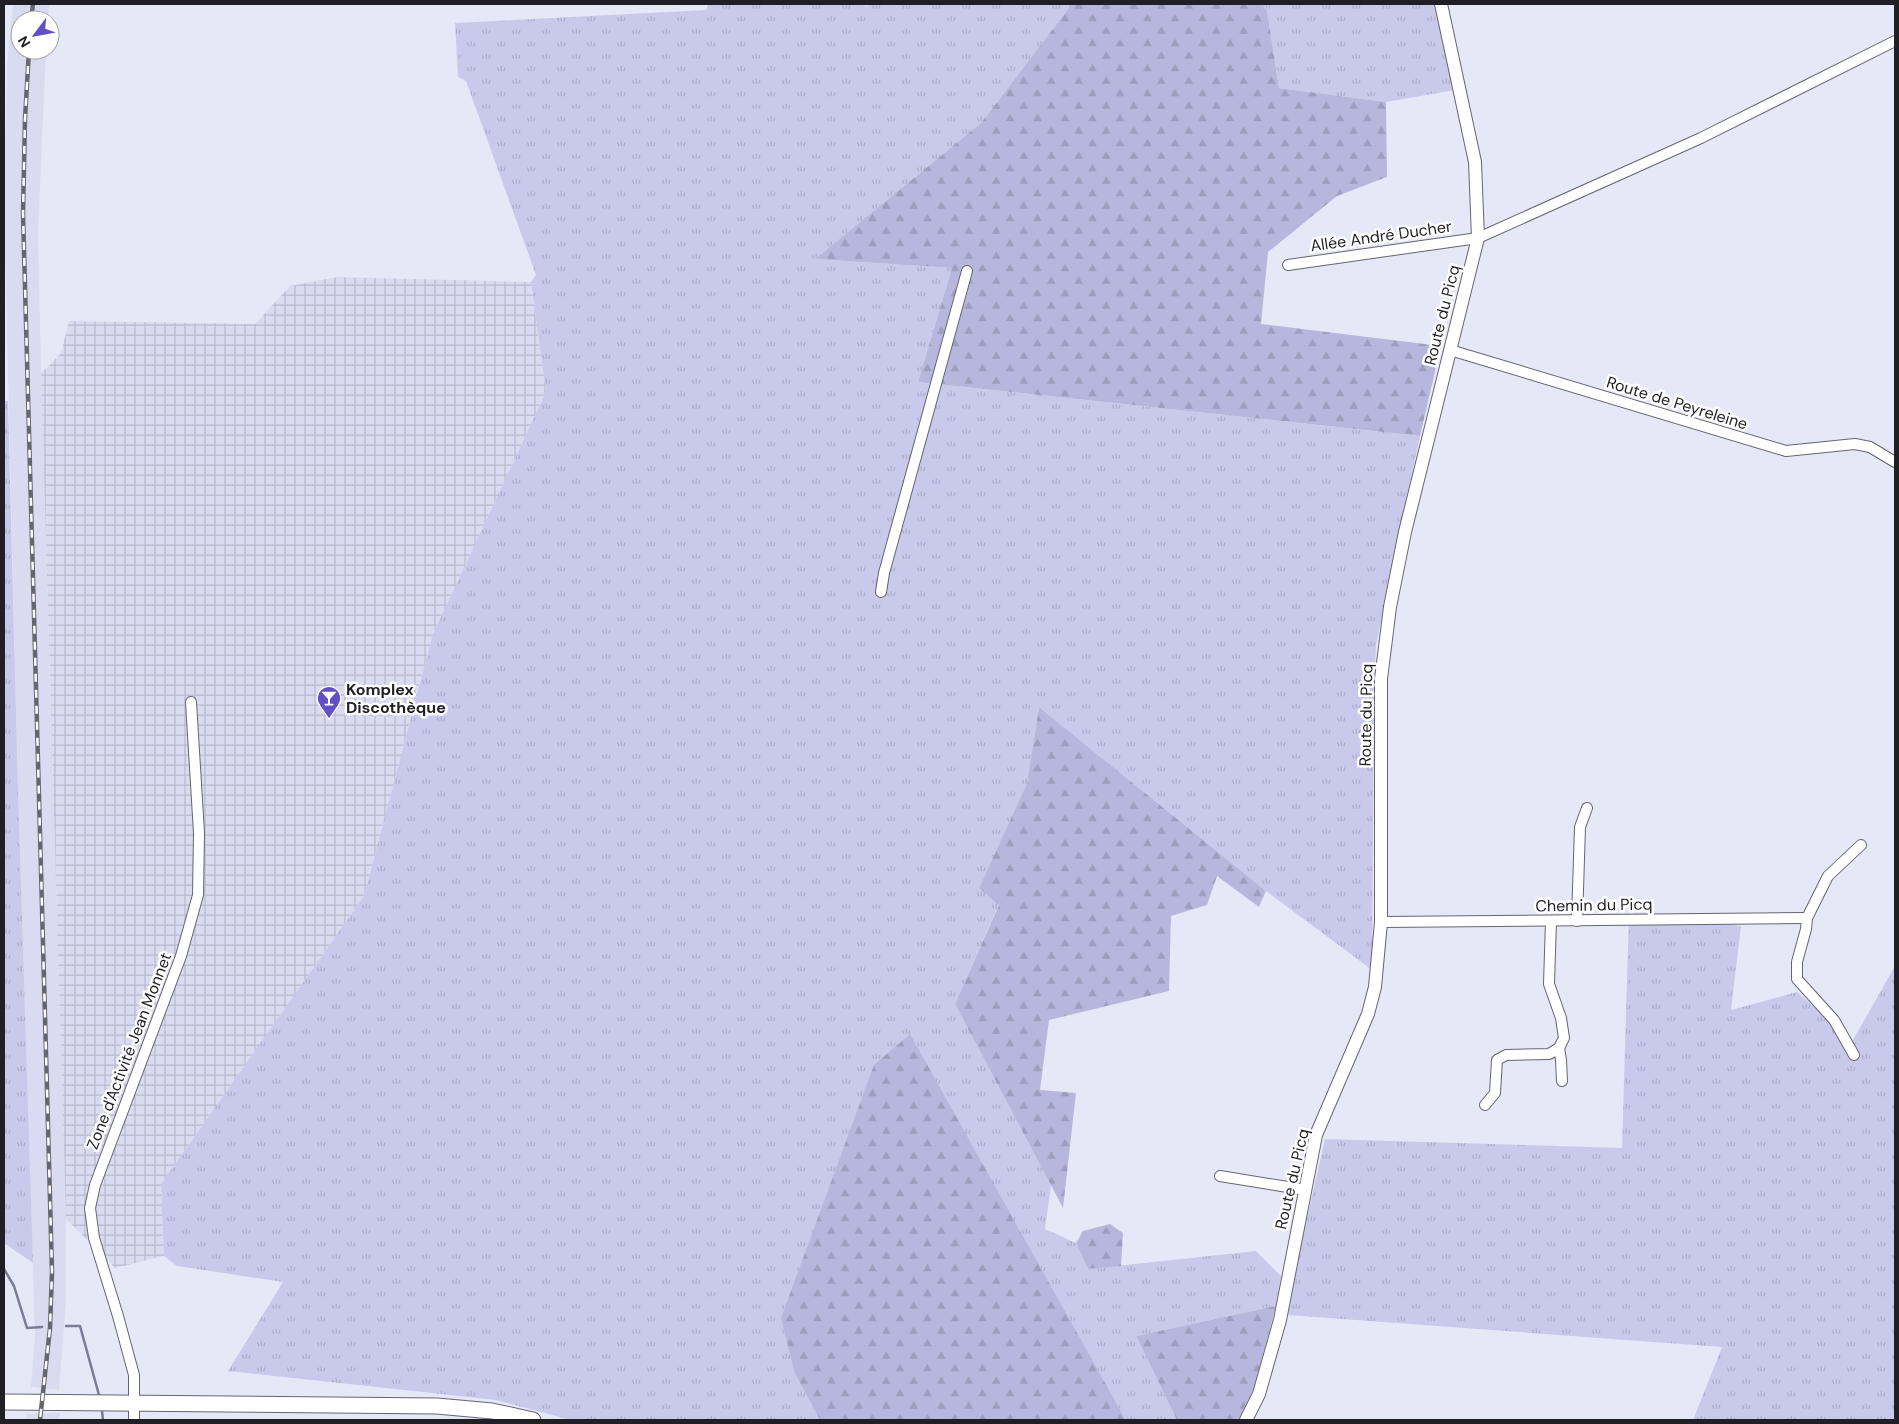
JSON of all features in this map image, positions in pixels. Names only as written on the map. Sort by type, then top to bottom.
[{"type":"main road","points":[[4,1402],[437,1406],[492,1412],[533,1420]]},
{"type":"street","name":"Route du Picq","points":[[1246,1420],[1259,1394],[1280,1320],[1316,1135],[1370,1007],[1378,975],[1381,922],[1381,679],[1384,642],[1405,532],[1478,238],[1475,162],[1441,4]]},
{"type":"street","name":"Allée André Ducher","points":[[1288,265],[1478,238],[1701,138],[1895,41]]},
{"type":"street","points":[[882,592],[884,573],[966,271]]},
{"type":"street","name":"Route de Peyreleine","points":[[1450,350],[1786,451],[1855,444],[1870,447],[1895,462]]},
{"type":"street","name":"Zone d'Activité Jean Monnet","points":[[134,1420],[134,1375],[94,1238],[90,1208],[95,1185],[181,956],[198,895],[199,833],[191,702]]},
{"type":"street","points":[[1577,921],[1580,827],[1587,808]]},
{"type":"street","points":[[1854,1055],[1834,1020],[1797,979],[1797,962],[1807,918],[1828,876],[1861,845]]},
{"type":"street","name":"Chemin du Picq","points":[[1381,922],[1807,918]]},
{"type":"street","points":[[1485,1105],[1495,1093],[1497,1060],[1506,1055],[1549,1054],[1558,1048],[1564,1038],[1561,1018],[1549,984],[1551,921]]},
{"type":"street","points":[[1558,1048],[1561,1060],[1562,1082]]},
{"type":"street","points":[[1220,1176],[1306,1190]]},
{"type":"shaded area","points":[[13,4],[49,4],[49,10],[12,10]]},
{"type":"shaded area","points":[[10,34],[10,60],[46,60],[38,232],[66,1219],[66,1301],[59,1390],[31,1387],[35,1336],[18,790],[4,204],[7,65]]},
{"type":"shaded area","points":[[337,277],[531,282],[546,392],[433,634],[364,896],[161,1184],[164,1256],[115,1268],[66,1219],[41,372],[61,353],[69,321],[255,324],[290,286]]},
{"type":"shaded area","points":[[60,1413],[59,1420],[26,1420],[27,1414]]},
{"type":"green space","points":[[708,4],[865,4],[866,6],[871,4],[1069,4],[1069,8],[981,123],[815,259],[952,268],[918,382],[1420,436],[1376,645],[1372,970],[1266,891],[1039,707],[1027,783],[979,888],[999,904],[955,1004],[1051,1185],[1045,1229],[1076,1243],[1088,1269],[1256,1251],[1281,1276],[1276,1306],[1136,1336],[1177,1420],[1126,1420],[910,1035],[795,1374],[820,1420],[571,1420],[496,1400],[228,1371],[283,1282],[177,1266],[164,1256],[161,1184],[364,896],[433,634],[546,392],[531,282],[536,275],[466,81],[458,77],[455,23],[706,10]]},
{"type":"green space","points":[[1069,4],[1260,4],[1267,10],[1279,88],[1386,102],[1387,177],[1337,196],[1268,252],[1261,324],[1441,346],[1420,436],[918,382],[952,268],[815,259],[981,123],[1069,8]]},
{"type":"green space","points":[[1260,4],[1443,4],[1455,90],[1386,102],[1279,88],[1267,10]]},
{"type":"green space","points":[[4,401],[8,401],[33,1263],[4,1243]]},
{"type":"green space","points":[[1039,707],[1266,891],[1259,907],[1217,876],[1207,905],[1171,916],[1169,991],[1049,1020],[1040,1090],[1076,1093],[1063,1208],[955,1004],[999,905],[979,888],[1027,783]]},
{"type":"green space","points":[[1650,913],[1741,926],[1731,1010],[1797,992],[1853,1040],[1895,966],[1895,1420],[1693,1420],[1722,1347],[1288,1315],[1293,1280],[1325,1139],[1622,1148],[1629,914]]},
{"type":"green space","points":[[910,1034],[1126,1420],[820,1420],[795,1374],[781,1318],[874,1065]]},
{"type":"green space","points":[[1110,1224],[1123,1233],[1121,1266],[1088,1269],[1076,1243],[1083,1231]]},
{"type":"green space","points":[[1276,1306],[1254,1388],[1238,1420],[1177,1420],[1136,1336]]},
{"type":"waterway","points":[[4,1269],[14,1286],[27,1328],[42,1327]]},
{"type":"waterway","points":[[66,1326],[80,1326],[99,1395]]},
{"type":"waterway","points":[[102,1411],[103,1420]]},
{"type":"railway","points":[[32,10],[33,4]]},
{"type":"railway","points":[[28,60],[23,213],[52,1272],[50,1328],[40,1420]]},
{"type":"place","name":"Komplex Discothèque","points":[[329,719]]}]
